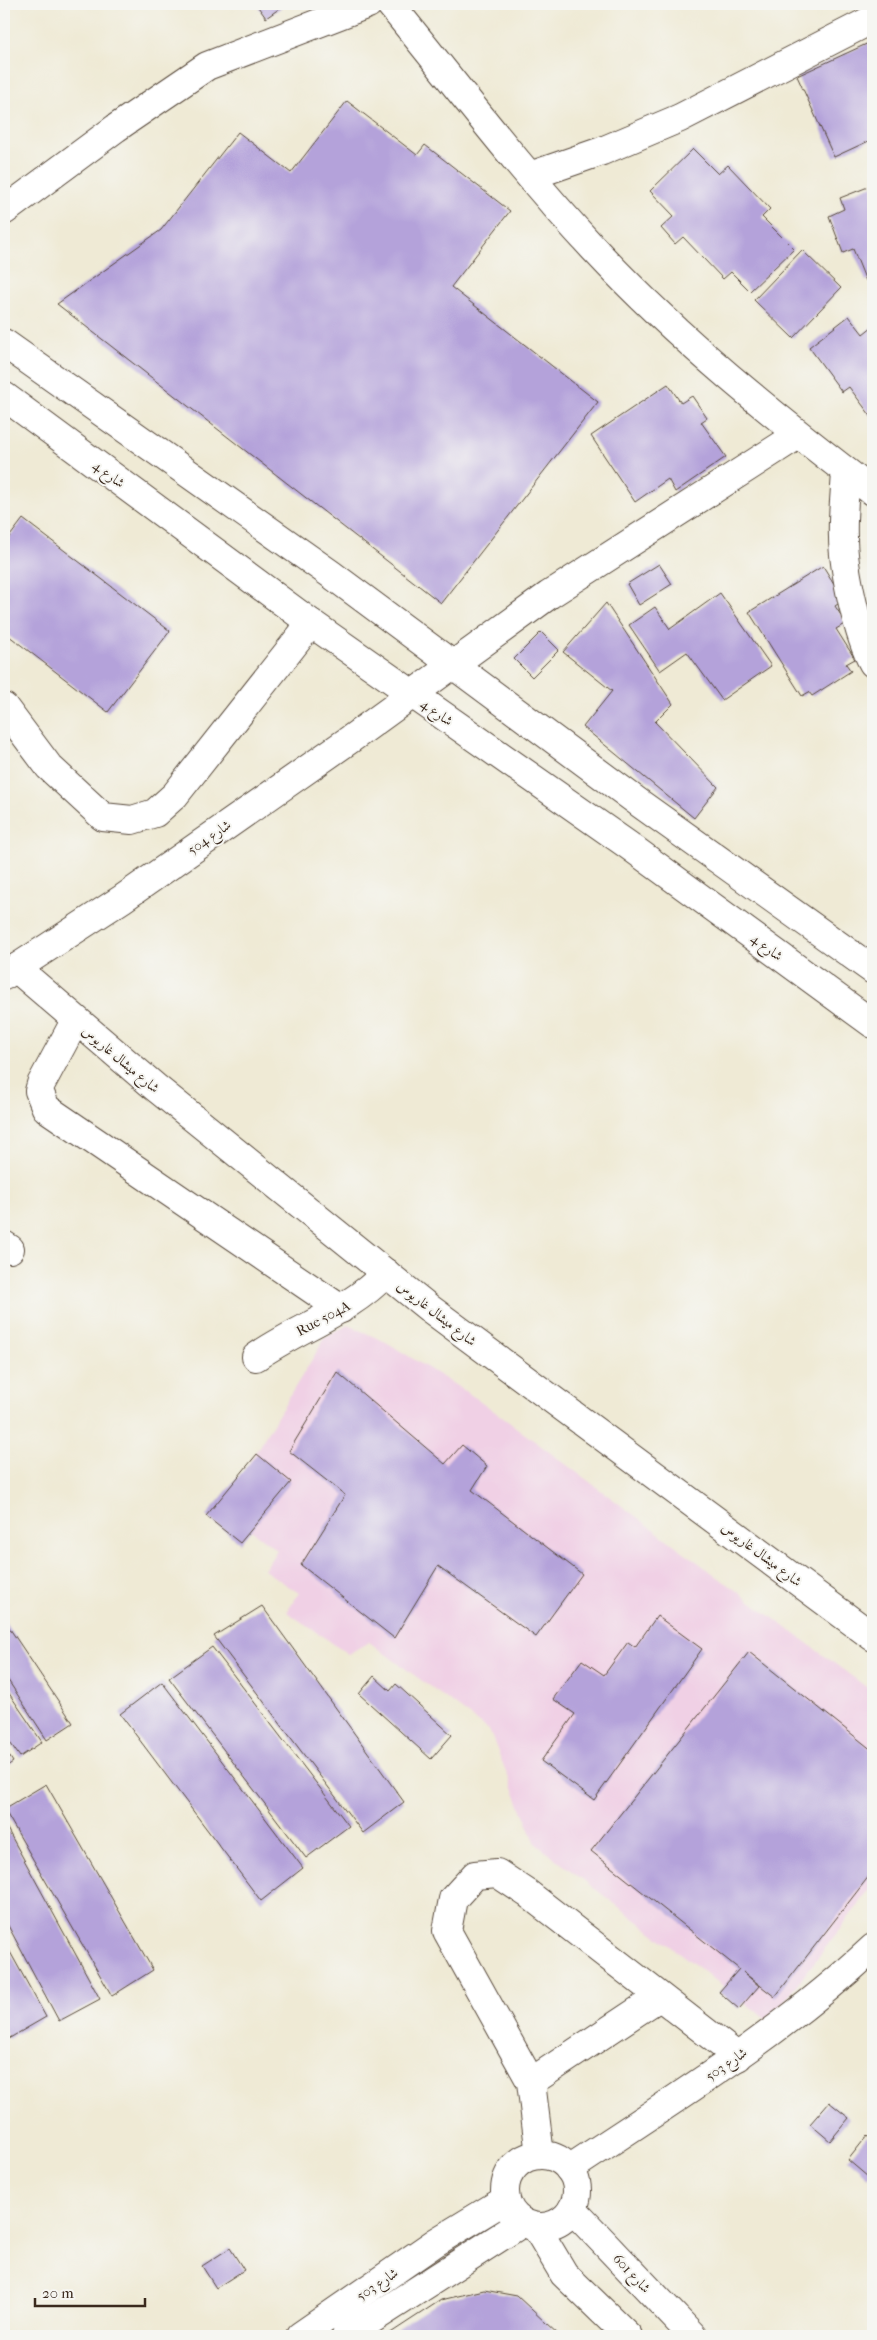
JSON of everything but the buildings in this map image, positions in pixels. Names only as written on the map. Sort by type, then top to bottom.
[{"type":"main road","points":[[4,211],[116,128],[207,66],[368,4]]},
{"type":"main road","points":[[390,4],[530,176],[593,248],[641,298],[723,372],[798,435],[872,490]]},
{"type":"main road","points":[[530,176],[602,151],[680,118],[873,19]]},
{"type":"main road","points":[[4,344],[222,496],[642,805],[873,970]]},
{"type":"main road","name":"شارع 4","points":[[4,396],[311,623],[628,845],[873,1024]]},
{"type":"main road","name":"شارع 504","points":[[10,972],[122,899],[603,558],[798,435]]},
{"type":"main road","points":[[846,472],[842,538],[859,624],[865,647],[873,663]]},
{"type":"main road","points":[[4,707],[49,767],[103,817],[132,820],[155,813],[175,795],[311,623]]},
{"type":"main road","name":"شارع ميشال غاريوس","points":[[10,972],[75,1020],[386,1273],[477,1344],[873,1637]]},
{"type":"main road","points":[[75,1020],[41,1084],[39,1091],[46,1108],[341,1309]]},
{"type":"main road","name":"Rue 504A","points":[[256,1357],[366,1294],[386,1273]]},
{"type":"main road","points":[[540,2155],[531,2082],[447,1931],[453,1899],[475,1875],[497,1872],[527,1893],[738,2057]]},
{"type":"main road","name":"شارع 503","points":[[569,2169],[738,2057],[852,1968],[873,1948]]},
{"type":"main road","points":[[531,2082],[659,1997]]},
{"type":"main road","points":[[529,2225],[550,2226],[563,2220],[572,2209],[577,2195],[576,2181],[569,2169],[559,2159],[540,2155],[531,2156],[518,2162],[509,2173],[504,2186],[505,2200],[512,2214],[529,2225],[564,2274],[628,2336]]},
{"type":"main road","name":"شارع 503","points":[[300,2336],[436,2242],[505,2200]]},
{"type":"main road","name":"شارع 601","points":[[572,2209],[693,2336]]},
{"type":"main road","name":"شارع 503","points":[[346,2336],[529,2225]]},
{"type":"shaded area","points":[[348,1325],[386,1342],[479,1400],[873,1692],[873,1886],[769,2021],[536,1844],[489,1730],[369,1642],[348,1654],[287,1612],[299,1593],[264,1570],[277,1550],[240,1522],[241,1476],[325,1338]]}]
